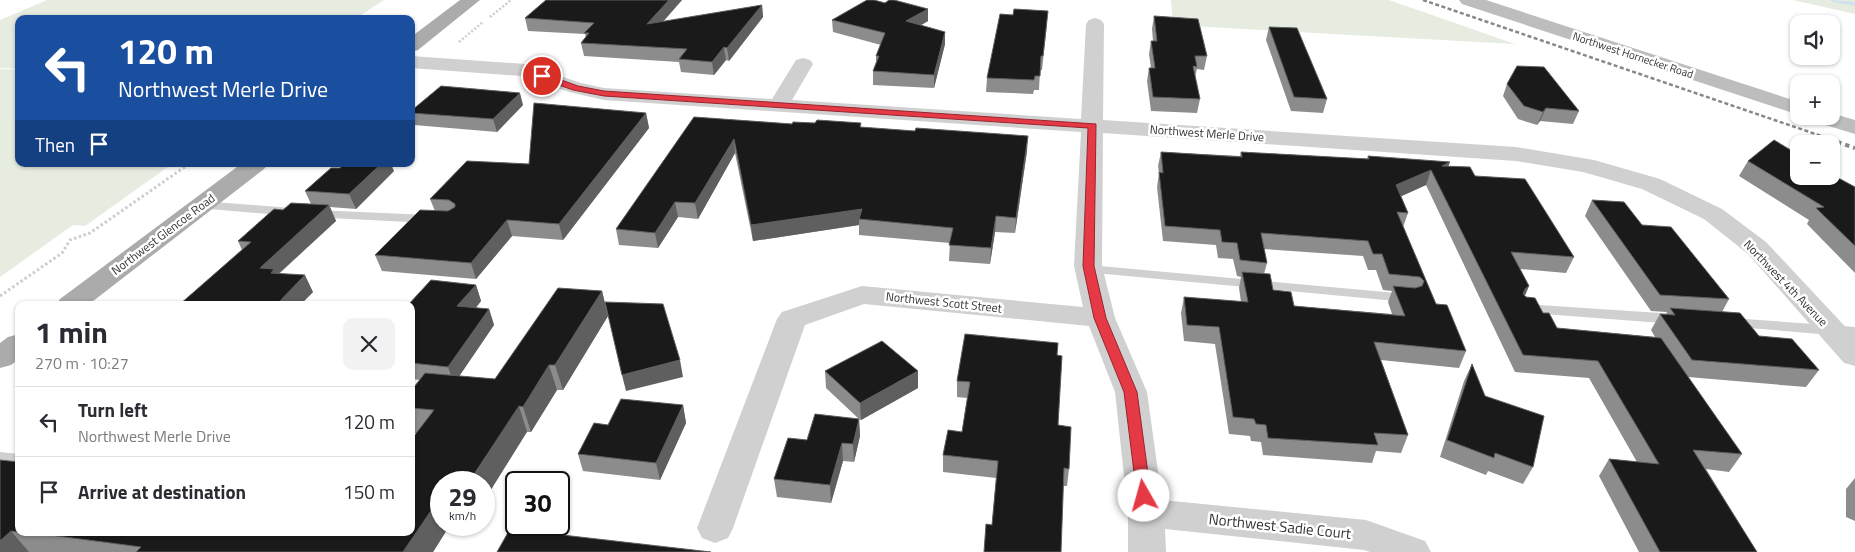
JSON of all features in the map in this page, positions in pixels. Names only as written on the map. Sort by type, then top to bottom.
[{"type":"main road","points":[[415,43],[471,0]]},
{"type":"main road","name":"Northwest Glencoe Road","points":[[75,301],[252,167]]},
{"type":"main road","points":[[0,358],[15,347]]},
{"type":"street","name":"Northwest Hornecker Road","points":[[1468,0],[1790,106]]},
{"type":"street","points":[[1095,24],[1089,269],[1100,318],[1130,392],[1146,513],[1148,552]]},
{"type":"street","name":"Northwest Merle Drive","points":[[415,62],[525,70],[576,88],[604,94],[779,104],[1516,154],[1586,165],[1631,178]]},
{"type":"street","points":[[779,104],[802,64]]},
{"type":"street","points":[[1840,123],[1855,128]]},
{"type":"street","name":"Northwest 4th Avenue","points":[[1631,178],[1651,184],[1713,214],[1757,248],[1843,331],[1855,356]]},
{"type":"street","name":"Northwest Scott Street","points":[[714,528],[792,319],[862,294],[1100,318]]},
{"type":"street","name":"Northwest Sadie Court","points":[[1146,513],[1366,535],[1412,552]]},
{"type":"lane","points":[[202,205],[304,213],[444,220]]},
{"type":"lane","points":[[1089,269],[1409,298]]},
{"type":"lane","points":[[1524,309],[1692,320]]},
{"type":"lane","points":[[1712,322],[1843,331]]},
{"type":"lane","points":[[0,458],[15,460]]},
{"type":"path","points":[[453,47],[510,0]]},
{"type":"path","points":[[0,296],[62,252],[70,240],[90,233],[185,167]]},
{"type":"shaded area","points":[[47,0],[384,0],[361,15],[15,15],[15,69],[0,68],[0,20]]},
{"type":"shaded area","points":[[1171,0],[1389,0],[1515,44],[1173,25]]},
{"type":"shaded area","points":[[1793,0],[1855,0],[1855,14]]},
{"type":"shaded area","points":[[0,69],[15,70],[15,167],[168,167],[85,226],[73,225],[0,277]]},
{"type":"building","points":[[546,0],[669,0],[647,24],[762,5],[727,48],[724,47],[712,62],[679,59],[687,49],[581,43],[589,33],[584,33],[594,23],[525,18]]},
{"type":"building","points":[[867,0],[885,3],[889,0],[894,0],[928,9],[906,21],[945,32],[934,75],[873,71],[879,56],[876,56],[885,33],[832,20]]},
{"type":"building","points":[[1014,9],[1048,11],[1040,76],[1035,76],[1034,80],[987,78],[1000,14],[1013,15]]},
{"type":"building","points":[[1154,16],[1198,19],[1207,56],[1195,56],[1197,67],[1193,66],[1200,99],[1153,97],[1149,68],[1155,68],[1151,41],[1157,41]]},
{"type":"building","points":[[1269,27],[1297,28],[1327,99],[1294,97]]},
{"type":"building","points":[[1517,66],[1544,67],[1579,111],[1546,108],[1543,112],[1524,106],[1507,84]]},
{"type":"building","points":[[441,86],[520,93],[493,119],[415,113],[415,108]]},
{"type":"building","points":[[534,103],[646,113],[559,224],[507,220],[471,263],[375,255],[420,210],[448,211],[455,207],[455,204],[449,200],[430,199],[467,161],[529,164]]},
{"type":"building","points":[[694,117],[792,124],[793,122],[815,123],[817,120],[861,123],[860,127],[915,131],[916,128],[1028,136],[1016,218],[996,216],[991,248],[949,245],[953,228],[859,219],[862,209],[751,225],[734,139],[695,203],[675,202],[655,233],[616,229]]},
{"type":"building","points":[[1774,140],[1790,150],[1790,185],[1840,185],[1840,179],[1855,187],[1855,246],[1816,208],[1824,207],[1748,161]]},
{"type":"building","points":[[1161,152],[1242,157],[1241,152],[1369,159],[1368,156],[1450,162],[1442,166],[1470,167],[1475,176],[1525,179],[1574,257],[1511,252],[1529,286],[1523,294],[1526,297],[1535,298],[1543,313],[1549,313],[1557,328],[1661,338],[1742,454],[1693,450],[1757,552],[1660,552],[1609,459],[1659,464],[1598,361],[1523,355],[1431,170],[1396,185],[1408,213],[1397,212],[1436,304],[1447,305],[1466,351],[1374,342],[1408,435],[1374,433],[1378,445],[1268,438],[1266,425],[1256,424],[1254,419],[1233,417],[1219,327],[1187,325],[1184,297],[1248,302],[1242,272],[1270,274],[1273,290],[1291,292],[1294,306],[1405,316],[1393,286],[1415,288],[1422,286],[1424,281],[1420,277],[1389,274],[1382,254],[1373,254],[1368,241],[1261,233],[1267,263],[1240,260],[1237,243],[1222,242],[1220,230],[1165,226],[1159,172],[1163,173]]},
{"type":"building","points":[[378,167],[349,194],[305,191],[331,168]]},
{"type":"building","points":[[1592,200],[1624,202],[1642,225],[1671,227],[1729,299],[1660,295]]},
{"type":"building","points":[[291,203],[329,205],[260,268],[274,269],[271,273],[305,275],[280,301],[184,301],[251,242],[238,241],[274,209],[283,210]]},
{"type":"building","points":[[431,280],[476,285],[457,306],[489,309],[448,367],[415,363],[415,301],[412,301]]},
{"type":"building","points":[[558,288],[602,291],[555,365],[549,365],[523,407],[519,406],[476,471],[430,471],[430,512],[415,534],[415,435],[434,410],[415,408],[415,386],[425,373],[495,379]]},
{"type":"building","points":[[605,302],[663,304],[680,360],[622,375]]},
{"type":"building","points":[[1670,308],[1740,313],[1759,336],[1792,339],[1819,370],[1692,360],[1660,314],[1675,315]]},
{"type":"building","points":[[965,334],[1058,343],[1057,355],[1062,356],[1058,425],[1071,427],[1069,469],[1064,468],[1061,552],[984,552],[986,524],[992,525],[998,461],[943,455],[948,430],[962,432],[970,382],[957,381]]},
{"type":"building","points":[[882,341],[918,371],[860,403],[825,371]]},
{"type":"building","points":[[1472,364],[1485,396],[1544,416],[1533,467],[1495,453],[1494,458],[1447,440]]},
{"type":"building","points":[[621,399],[683,405],[656,463],[578,454],[594,423],[608,425]]},
{"type":"building","points":[[815,414],[859,419],[853,444],[842,443],[830,485],[774,479],[788,438],[807,440]]},
{"type":"building","points":[[0,460],[15,462],[15,532],[11,531],[0,541]]},
{"type":"building","points":[[57,536],[414,536],[403,552],[136,552],[141,547]]},
{"type":"building","points":[[506,536],[570,536],[711,552],[497,552]]},
{"type":"waterway","points":[[1833,0],[1855,4]]},
{"type":"railway","points":[[1423,0],[1818,135]]},
{"type":"railway","points":[[1840,143],[1855,148]]},
{"type":"route","points":[[542,76],[576,88],[604,94],[1092,126],[1088,266],[1100,318],[1130,392],[1144,496]]}]
